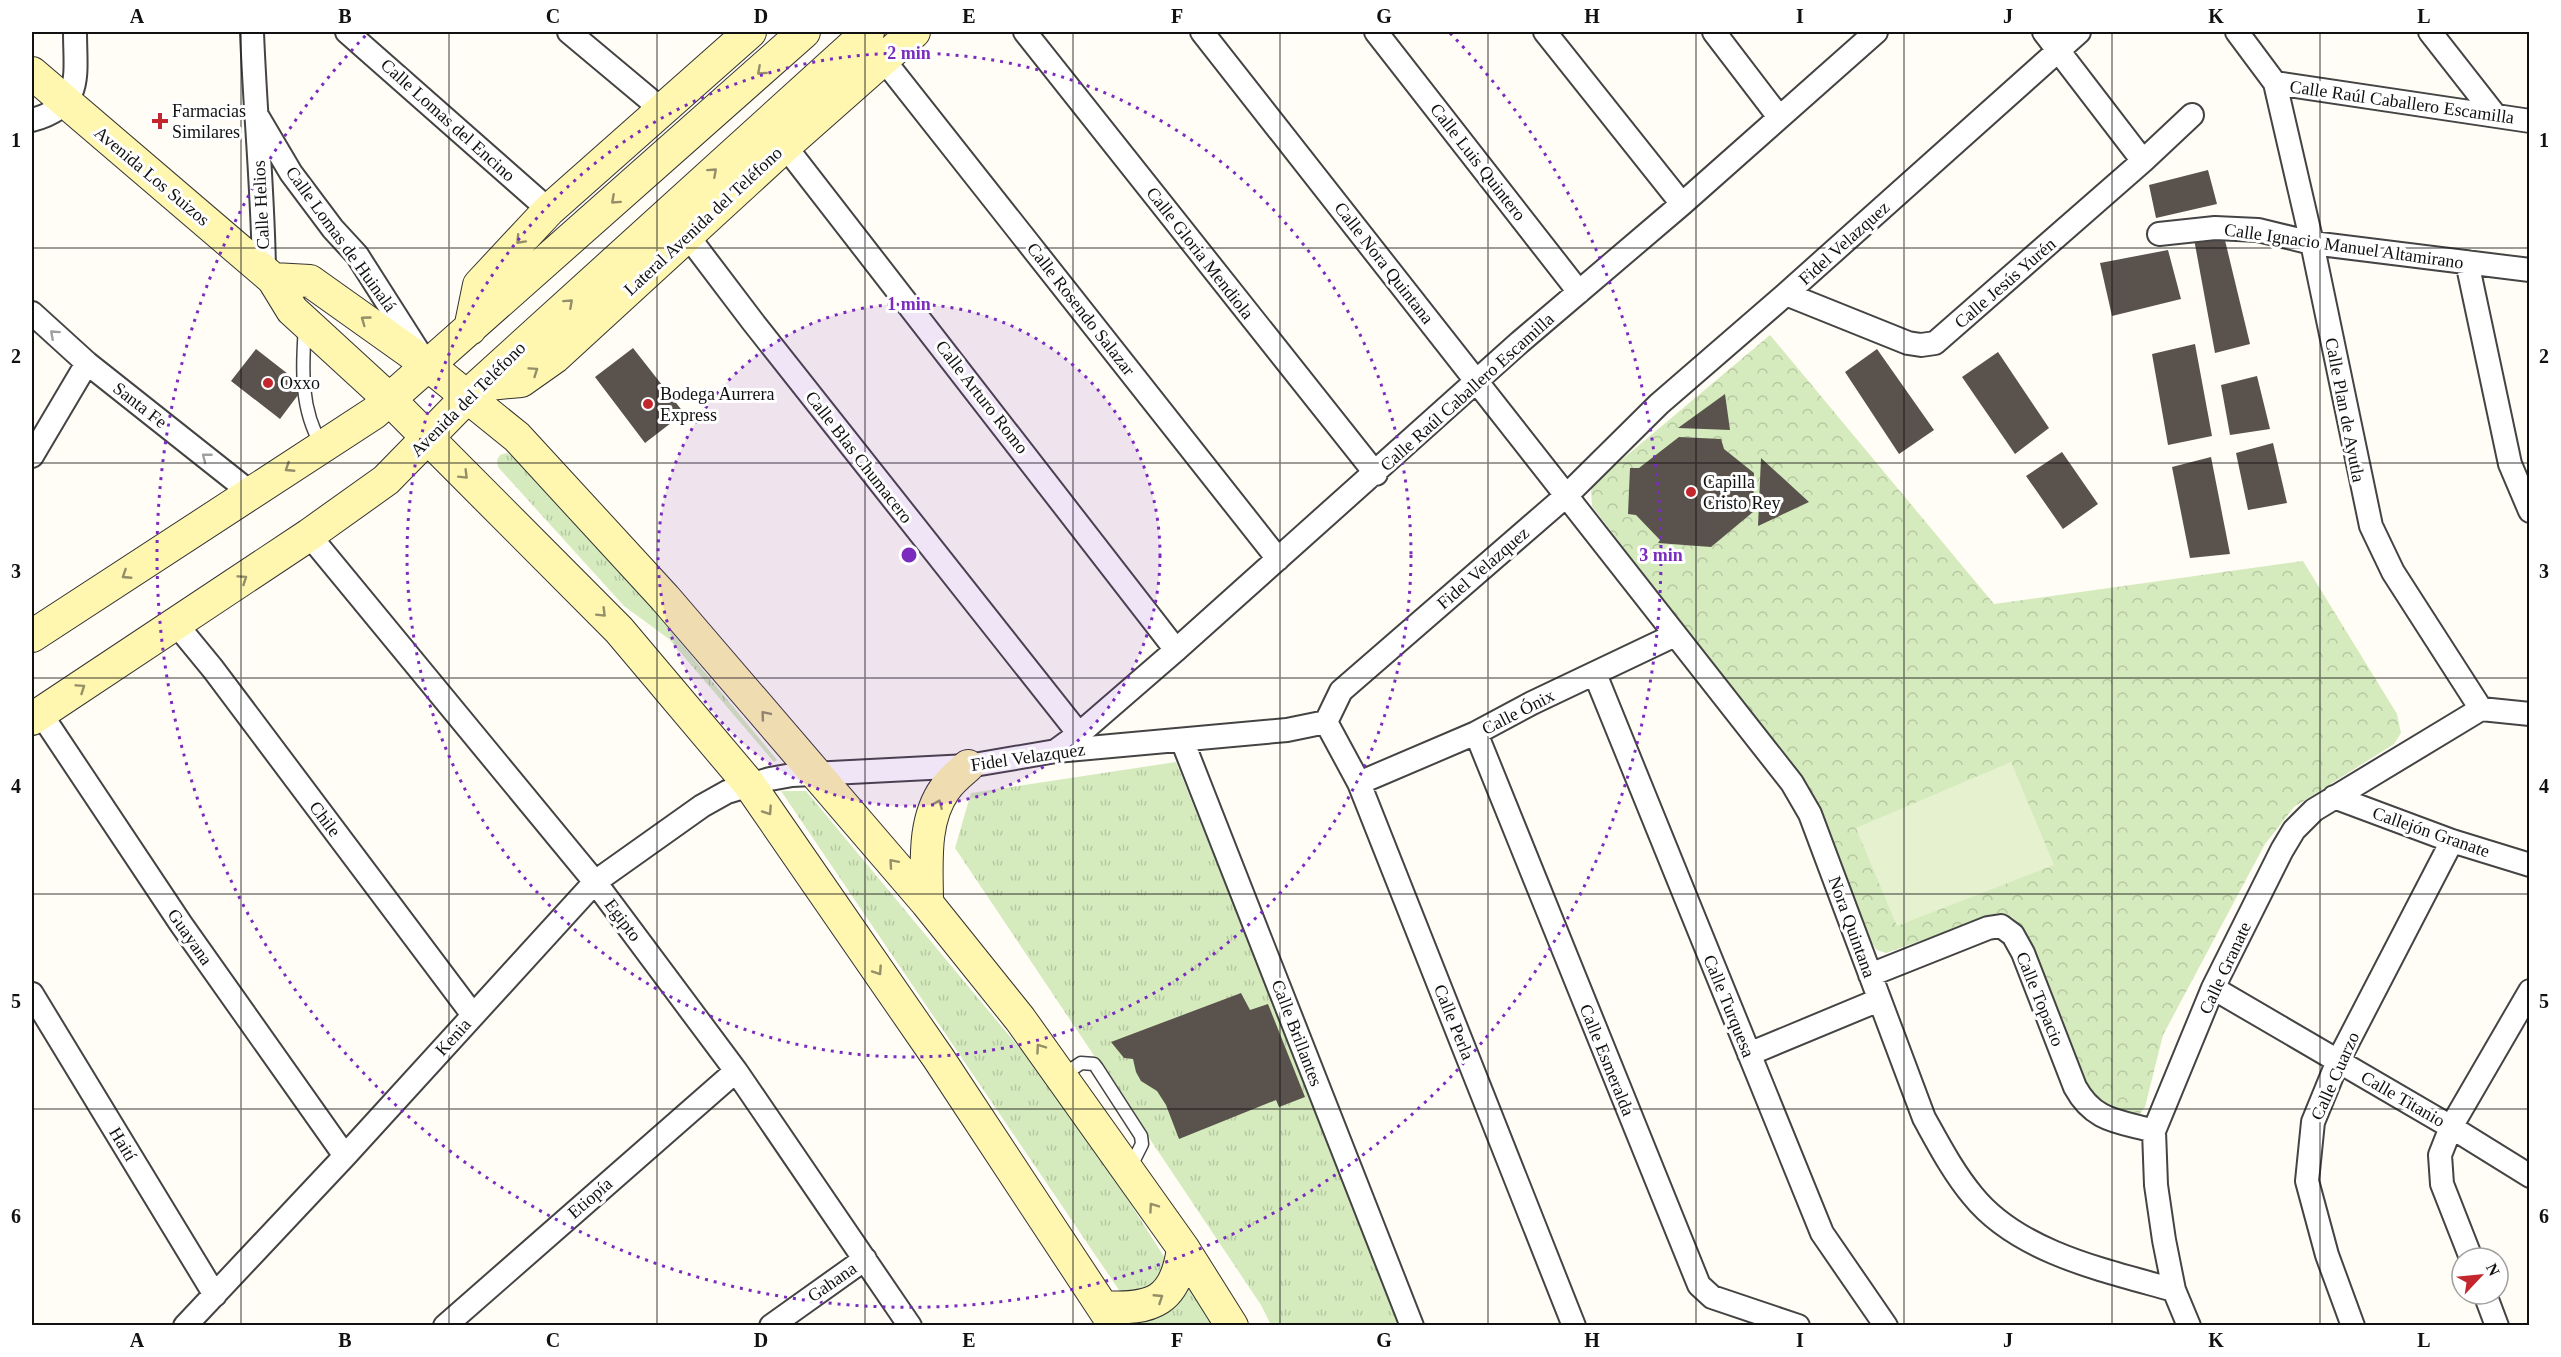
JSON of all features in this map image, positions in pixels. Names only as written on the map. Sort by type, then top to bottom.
[{"type":"main road","points":[[470,329],[479,285],[549,210],[750,32]]},
{"type":"main road","name":"Avenida del Teléfono","points":[[32,636],[374,413],[408,419],[455,382],[470,329],[804,32]]},
{"type":"main road","name":"Avenida del Teléfono","points":[[36,717],[309,535],[386,480],[408,419],[820,94],[868,32]]},
{"type":"main road","name":"Lateral Avenida del Teléfono","points":[[455,382],[520,381],[555,357],[785,146],[820,94],[883,59],[914,32]]},
{"type":"main road","points":[[709,68],[734,95]]},
{"type":"main road","name":"Avenida Los Suizos","points":[[32,73],[269,275],[292,310],[408,419],[619,630],[749,784],[939,1059],[1109,1316]]},
{"type":"main road","points":[[269,275],[310,280],[455,382],[524,445],[665,598],[927,903],[1020,1019],[1183,1248],[1232,1326]]},
{"type":"main road","points":[[927,903],[927,848],[933,816],[944,790],[968,766]]},
{"type":"main road","points":[[1109,1316],[1157,1300],[1171,1290],[1178,1274],[1183,1248]]},
{"type":"street","points":[[33,118],[66,104],[73,90],[75,32]]},
{"type":"street","name":"Calle Helios","points":[[252,32],[255,112],[269,275]]},
{"type":"street","name":"Calle Lomas del Encino","points":[[347,32],[549,210]]},
{"type":"street","points":[[569,32],[661,109]]},
{"type":"street","name":"Calle Gloria Mendiola","points":[[1026,32],[1376,474]]},
{"type":"street","name":"Calle Nora Quintana","points":[[1202,32],[1568,495]]},
{"type":"street","name":"Calle Luis Quintero","points":[[1376,32],[1579,292]]},
{"type":"street","points":[[1545,32],[1682,204]]},
{"type":"street","points":[[1714,32],[1779,117]]},
{"type":"street","name":"Calle Raúl Caballero Escamilla","points":[[1056,751],[1079,734],[1176,650],[1876,32]]},
{"type":"street","points":[[2044,32],[2143,161]]},
{"type":"street","name":"Fidel Velazquez","points":[[749,784],[781,777],[815,774],[968,766],[1056,751],[1287,729],[1326,722],[1341,691],[1568,495],[1659,404],[1786,294],[2079,32]]},
{"type":"street","points":[[2237,32],[2275,83]]},
{"type":"street","points":[[2430,32],[2495,115]]},
{"type":"street","name":"Calle Rosendo Salazar","points":[[883,59],[1278,559]]},
{"type":"street","name":"Calle Raúl Caballero Escamilla","points":[[2275,83],[2529,121]]},
{"type":"street","name":"Calle Plan de Ayutla","points":[[2275,83],[2312,243],[2361,487],[2371,526],[2393,572],[2481,710]]},
{"type":"street","name":"Calle Lomas de Huinalá","points":[[255,112],[291,173],[455,382]]},
{"type":"street","name":"Calle Jesús Yurén","points":[[1786,294],[1908,343],[1921,345],[1935,342],[2143,161],[2192,115]]},
{"type":"street","name":"Calle Arturo Romo","points":[[785,146],[1176,650]]},
{"type":"street","name":"Calle Ignacio Manuel Altamirano","points":[[2159,234],[2215,228],[2258,230],[2312,243],[2529,270]]},
{"type":"street","name":"Calle Blas Chumacero","points":[[687,235],[753,322],[1079,734]]},
{"type":"street","points":[[2467,262],[2510,464],[2529,511]]},
{"type":"street","name":"Santa Fe","points":[[32,313],[87,363],[251,493]]},
{"type":"street","points":[[32,456],[87,363]]},
{"type":"street","name":"Nora Quintana","points":[[1568,495],[1798,793],[1810,814],[1924,1118],[1948,1161],[1974,1198],[2017,1235],[2080,1263],[2174,1290]]},
{"type":"street","name":"Egipto","points":[[309,535],[595,882],[736,1071],[910,1326]]},
{"type":"street","name":"Chile","points":[[176,624],[213,669],[473,1015]]},
{"type":"street","name":"Calle Ónix","points":[[1359,783],[1476,733],[1532,703],[1675,635]]},
{"type":"street","name":"Calle Turquesa","points":[[1595,674],[1822,1233],[1886,1326]]},
{"type":"street","points":[[2481,710],[2529,714]]},
{"type":"street","name":"Calle Granate","points":[[2189,1326],[2174,1290],[2156,1185],[2154,1131],[2213,988],[2294,830],[2314,810],[2334,797],[2481,710]]},
{"type":"street","name":"Guayana","points":[[36,717],[345,1156]]},
{"type":"street","name":"Calle Perla","points":[[1326,722],[1359,783],[1574,1326]]},
{"type":"street","name":"Calle Esmeralda","points":[[1476,733],[1699,1286],[1712,1297],[1783,1324]]},
{"type":"street","name":"Calle Brillantes","points":[[1182,740],[1413,1326]]},
{"type":"street","name":"Kenia","points":[[185,1326],[345,1156],[595,882],[702,806],[727,792],[749,784]]},
{"type":"street","name":"Callejón Granate","points":[[2334,797],[2452,841],[2529,865]]},
{"type":"street","name":"Calle Cuarzo","points":[[2353,1326],[2327,1255],[2307,1181],[2313,1122],[2338,1061],[2452,841]]},
{"type":"street","name":"Calle Topacio","points":[[1870,975],[1988,928],[2001,926],[2013,935],[2023,953],[2075,1087],[2083,1102],[2098,1115],[2154,1131]]},
{"type":"street","name":"Calle Titanio","points":[[2213,988],[2451,1127],[2529,1176]]},
{"type":"street","points":[[2466,1246],[2442,1184],[2440,1155],[2451,1127],[2529,991]]},
{"type":"street","name":"Haití","points":[[32,994],[215,1294]]},
{"type":"street","points":[[1749,1054],[1879,1000]]},
{"type":"street","name":"Etiopía","points":[[445,1326],[736,1071]]},
{"type":"street","name":"Gahana","points":[[771,1326],[865,1259]]},
{"type":"street","points":[[2490,1306],[2497,1326]]},
{"type":"lane","points":[[306,323],[302,366],[306,405],[312,430],[322,447]]},
{"type":"green space","points":[[1770,335],[1994,604],[2303,561],[2397,714],[2401,733],[2394,744],[2294,807],[2265,844],[2163,1035],[2145,1107],[2139,1115],[2129,1118],[2113,1114],[2078,1079],[2016,921],[2012,917],[2000,913],[1886,953],[1877,950],[1870,941],[1789,765],[1592,506],[1591,490],[1600,478]]},
{"type":"green space","points":[[507,453],[643,597],[777,760],[774,762],[669,639],[624,606],[498,467],[497,460],[500,455]]},
{"type":"green space","points":[[1176,762],[1402,1325],[1271,1325],[1261,1305],[955,848],[971,793]]},
{"type":"green space","points":[[2011,762],[2054,865],[1897,926],[1856,828]]},
{"type":"green space","points":[[781,791],[806,791],[1071,1110],[1168,1263],[1166,1278],[1140,1296],[1119,1290]]},
{"type":"green space","points":[[1187,1283],[1217,1325],[1143,1325],[1139,1320]]},
{"type":"building","points":[[2208,170],[2217,204],[2156,218],[2149,185]]},
{"type":"building","points":[[2223,232],[2250,344],[2215,353],[2194,239]]},
{"type":"building","points":[[2168,250],[2181,299],[2112,316],[2100,263]]},
{"type":"building","points":[[2195,344],[2212,436],[2168,445],[2152,354]]},
{"type":"building","points":[[633,348],[684,413],[645,443],[595,377]]},
{"type":"building","points":[[256,349],[297,381],[298,395],[280,419],[231,381]]},
{"type":"building","points":[[1877,349],[1934,430],[1899,454],[1845,372]]},
{"type":"building","points":[[1998,352],[2049,428],[2015,454],[1962,377]]},
{"type":"building","points":[[2257,376],[2270,429],[2230,435],[2221,385]]},
{"type":"building","points":[[1725,394],[1730,430],[1678,428]]},
{"type":"building","name":"Capilla Cristo Rey","points":[[1679,437],[1721,439],[1724,449],[1754,473],[1753,512],[1711,547],[1658,543],[1660,540],[1636,515],[1628,514],[1630,468],[1639,468]]},
{"type":"building","points":[[2273,443],[2287,503],[2248,510],[2236,453]]},
{"type":"building","points":[[2062,452],[2098,504],[2063,529],[2026,476]]},
{"type":"building","points":[[2211,457],[2230,554],[2190,558],[2172,467]]},
{"type":"building","points":[[1761,458],[1809,502],[1758,526]]},
{"type":"building","points":[[1241,993],[1250,1010],[1268,1004],[1305,1097],[1279,1107],[1276,1100],[1179,1139],[1166,1105],[1157,1091],[1141,1081],[1133,1059],[1124,1058],[1111,1042]]},
{"type":"place","name":"Farmacias Similares","points":[[160,121]]},
{"type":"place","name":"Oxxo","points":[[268,383]]},
{"type":"place","name":"Bodega Aurrera Express","points":[[648,404]]},
{"type":"place","name":"Capilla Cristo Rey","points":[[1691,492]]}]
